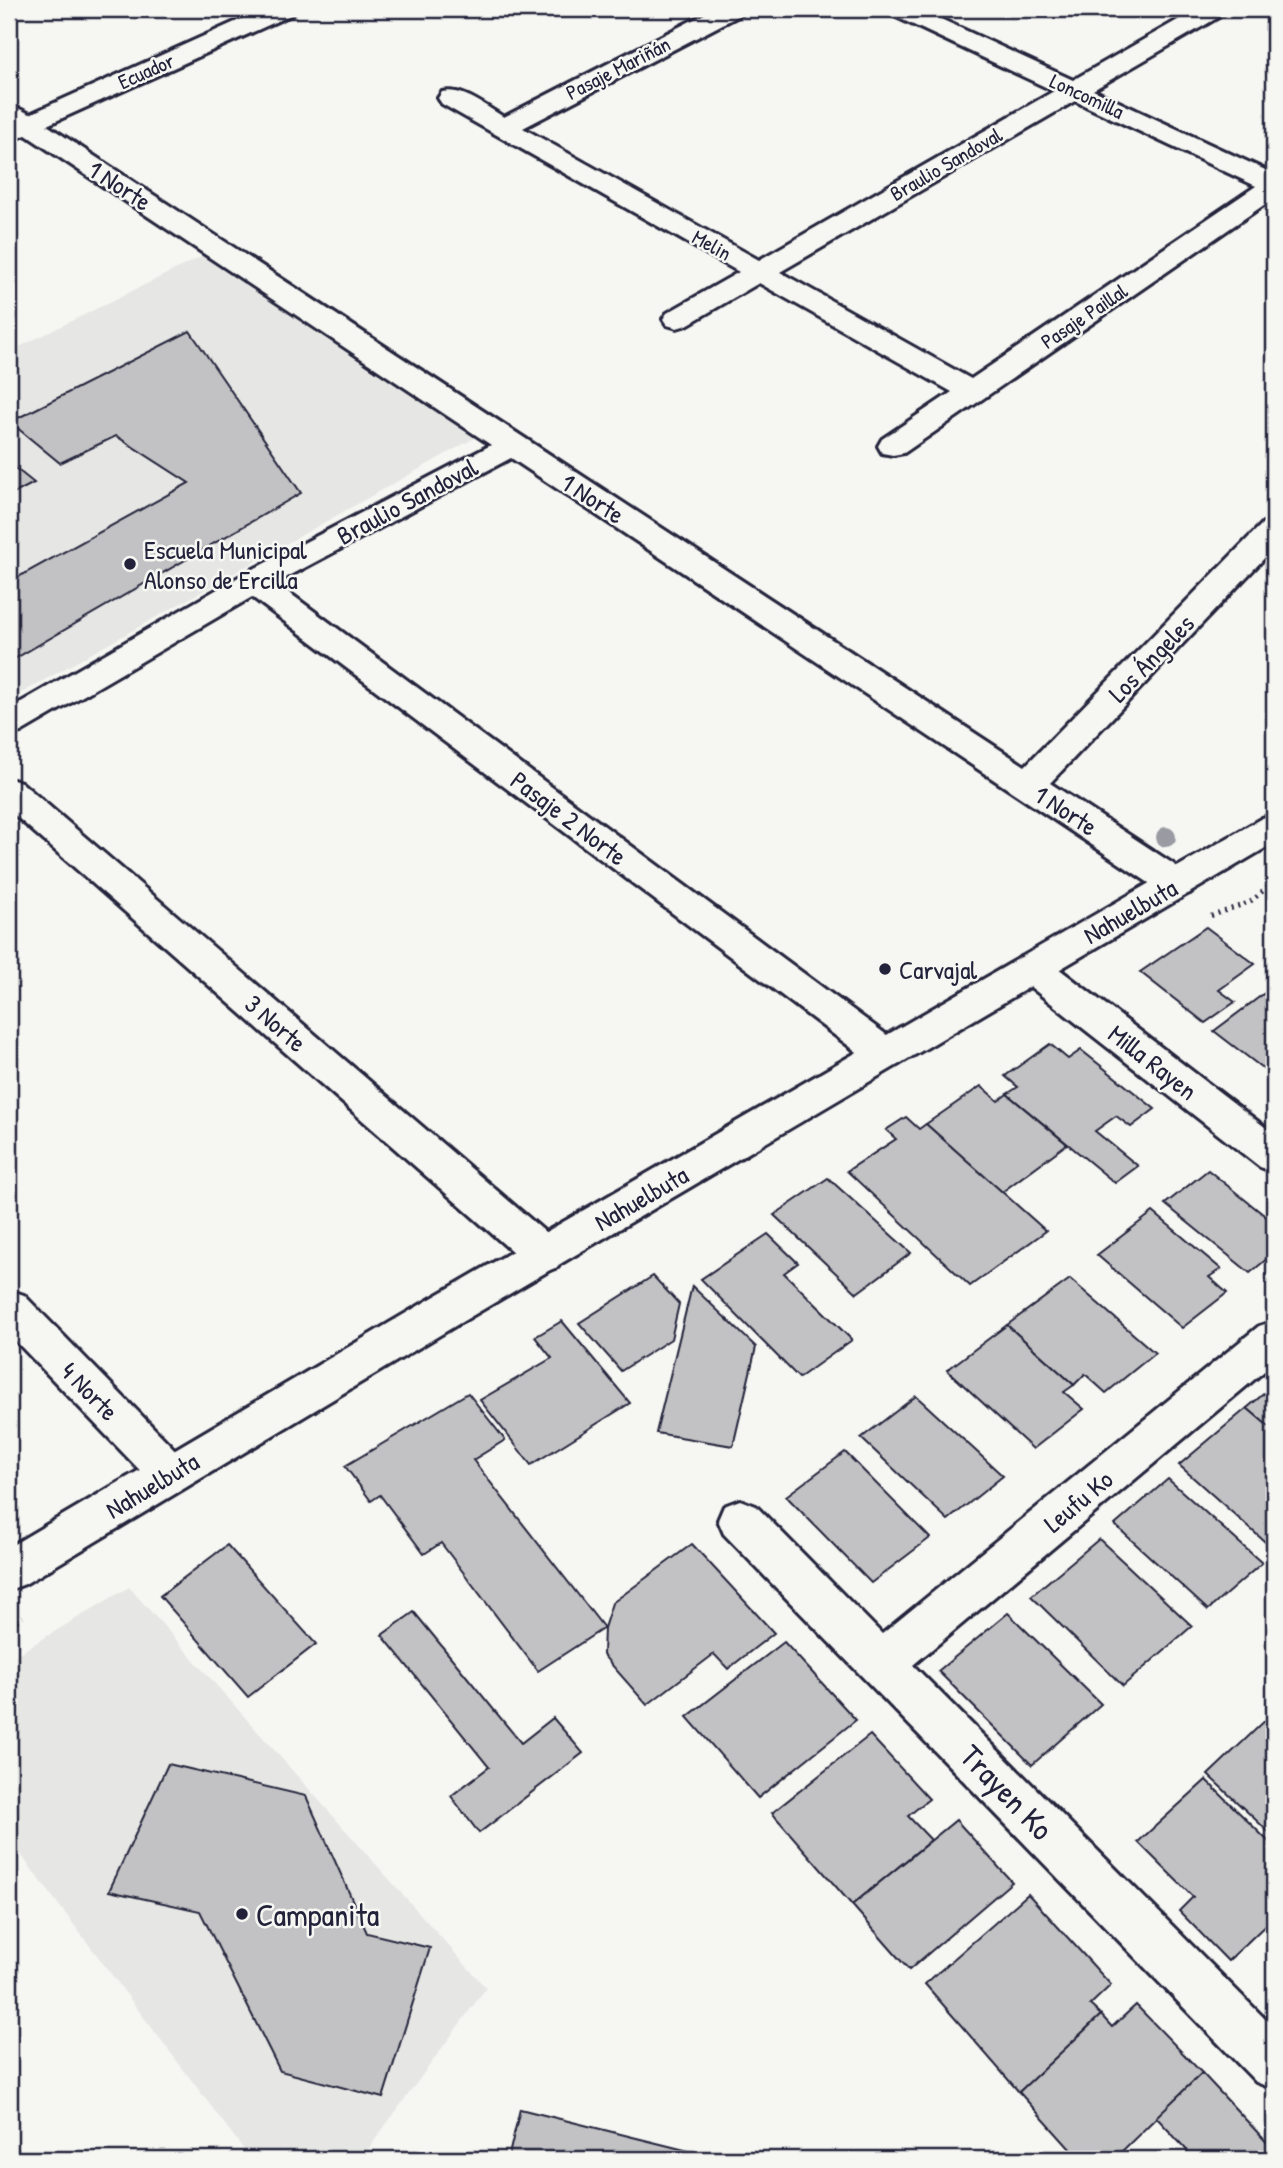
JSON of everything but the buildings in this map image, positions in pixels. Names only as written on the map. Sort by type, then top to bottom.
[{"type":"street","name":"Ecuador","points":[[15,123],[284,9]]},
{"type":"street","name":"Pasaje Mariñán","points":[[503,128],[733,9]]},
{"type":"street","name":"Loncomilla","points":[[899,9],[1274,185]]},
{"type":"street","name":"Braulio Sandoval","points":[[677,320],[1215,9]]},
{"type":"street","name":"Melin","points":[[451,98],[973,392]]},
{"type":"street","name":"1 Norte","points":[[15,123],[513,445],[1177,884]]},
{"type":"street","name":"Pasaje Paillal","points":[[893,446],[1274,185]]},
{"type":"street","name":"Braulio Sandoval","points":[[9,724],[253,582],[513,445]]},
{"type":"street","name":"Los Ángeles","points":[[1027,785],[1274,530]]},
{"type":"street","name":"Pasaje 2 Norte","points":[[253,582],[886,1054]]},
{"type":"street","name":"3 Norte","points":[[9,791],[544,1255]]},
{"type":"street","name":"Nahuelbuta","points":[[9,1570],[1274,827]]},
{"type":"street","name":"Milla Rayen","points":[[1032,968],[1274,1156]]},
{"type":"street","name":"4 Norte","points":[[9,1307],[171,1475]]},
{"type":"street","name":"Leufu Ko","points":[[881,1663],[1274,1338]]},
{"type":"street","name":"Trayen Ko","points":[[740,1520],[1274,2062]]},
{"type":"shaded area","name":"Escuela Municipal Alonso de Ercilla","points":[[221,247],[494,427],[9,700],[9,352]]},
{"type":"shaded area","name":"Campanita","points":[[129,1587],[486,1988],[361,2159],[251,2159],[9,1839],[9,1659]]},
{"type":"place","name":"Escuela Municipal Alonso de Ercilla","points":[[130,564]]},
{"type":"place","name":"Carvajal","points":[[885,969]]},
{"type":"place","name":"Campanita","points":[[242,1914]]}]
